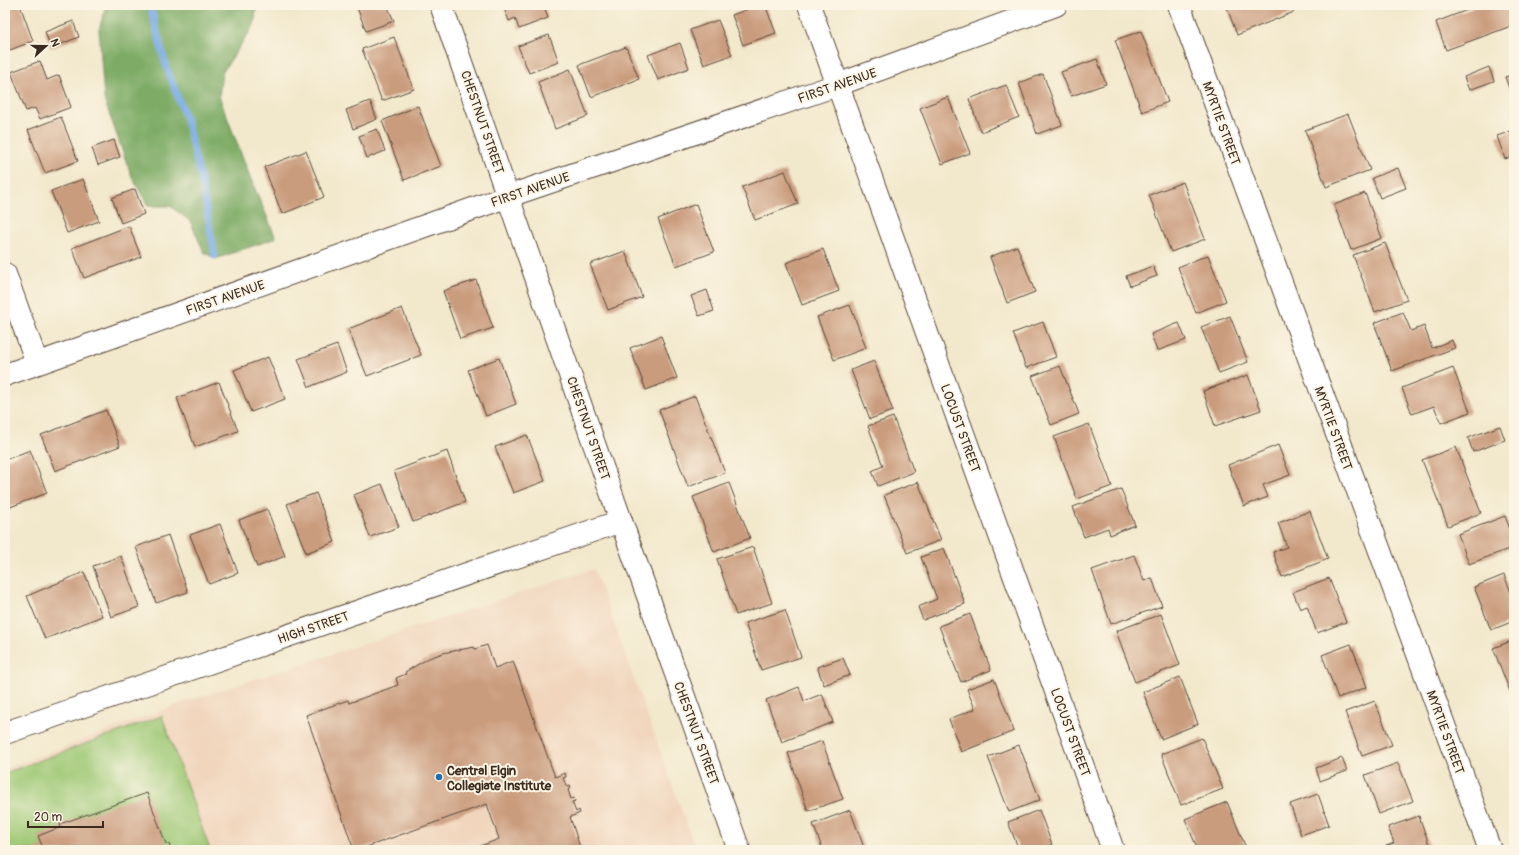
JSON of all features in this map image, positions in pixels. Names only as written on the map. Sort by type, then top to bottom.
[{"type":"street","name":"CHESTNUT STREET","points":[[441,5],[509,196],[621,521],[739,850]]},
{"type":"street","name":"LOCUST STREET","points":[[809,5],[1113,850]]},
{"type":"street","name":"FIRST AVENUE","points":[[5,375],[509,196],[838,85],[1056,5]]},
{"type":"street","name":"MYRTIE STREET","points":[[1179,5],[1490,850]]},
{"type":"street","points":[[5,274],[37,363]]},
{"type":"street","name":"HIGH STREET","points":[[5,733],[621,521]]},
{"type":"shaded area","name":"Central Elgin Collegiate Institute","points":[[594,569],[696,850],[5,850],[5,769],[182,703]]},
{"type":"green space","points":[[106,5],[257,5],[254,25],[222,73],[219,96],[250,177],[276,238],[215,259],[204,252],[190,221],[170,206],[148,206],[131,175],[104,99],[99,30]]},
{"type":"green space","points":[[162,716],[210,850],[5,850],[5,773]]},
{"type":"building","points":[[5,5],[20,5],[33,41],[5,52]]},
{"type":"building","points":[[356,5],[387,5],[394,21],[366,31]]},
{"type":"building","points":[[503,5],[544,5],[548,18],[519,29],[515,18],[509,21]]},
{"type":"building","points":[[759,5],[765,5],[776,33],[743,45],[732,15]]},
{"type":"building","points":[[1226,5],[1291,5],[1294,12],[1237,35]]},
{"type":"building","points":[[1480,5],[1514,5],[1514,25],[1446,50],[1436,22]]},
{"type":"building","points":[[718,20],[732,55],[704,65],[690,30]]},
{"type":"building","points":[[73,21],[79,37],[51,48],[45,32]]},
{"type":"building","points":[[1141,31],[1168,102],[1142,112],[1115,40]]},
{"type":"building","points":[[549,35],[559,62],[529,73],[518,46]]},
{"type":"building","points":[[394,37],[414,89],[382,101],[362,49]]},
{"type":"building","points":[[680,43],[689,68],[658,80],[648,55]]},
{"type":"building","points":[[626,47],[639,79],[591,97],[579,65]]},
{"type":"building","points":[[1097,59],[1106,84],[1071,96],[1061,72]]},
{"type":"building","points":[[40,61],[47,80],[59,75],[71,107],[40,119],[35,108],[26,111],[11,72]]},
{"type":"building","points":[[1489,67],[1494,81],[1469,90],[1464,77]]},
{"type":"building","points":[[570,69],[588,116],[555,129],[538,82]]},
{"type":"building","points":[[1043,74],[1062,125],[1037,134],[1019,83]]},
{"type":"building","points":[[1514,74],[1514,101],[1505,77]]},
{"type":"building","points":[[1006,85],[1019,117],[981,132],[969,99]]},
{"type":"building","points":[[948,97],[970,153],[942,164],[920,108]]},
{"type":"building","points":[[370,101],[377,119],[353,129],[346,110]]},
{"type":"building","points":[[418,106],[441,166],[404,180],[382,121]]},
{"type":"building","points":[[1348,114],[1370,170],[1326,187],[1305,130]]},
{"type":"building","points":[[61,117],[78,161],[45,173],[28,130]]},
{"type":"building","points":[[377,129],[385,151],[367,158],[359,136]]},
{"type":"building","points":[[1514,130],[1514,156],[1505,159],[1497,136]]},
{"type":"building","points":[[114,140],[120,157],[98,165],[92,148]]},
{"type":"building","points":[[306,151],[324,197],[282,214],[264,167]]},
{"type":"building","points":[[1398,168],[1406,188],[1380,198],[1372,178]]},
{"type":"building","points":[[785,171],[798,204],[755,220],[742,187]]},
{"type":"building","points":[[83,179],[99,221],[67,233],[51,191]]},
{"type":"building","points":[[1183,182],[1205,239],[1171,252],[1149,195]]},
{"type":"building","points":[[135,189],[144,214],[121,223],[112,198]]},
{"type":"building","points":[[1365,193],[1382,238],[1351,250],[1334,205]]},
{"type":"building","points":[[696,204],[714,252],[676,266],[658,219]]},
{"type":"building","points":[[129,226],[141,257],[84,278],[72,248]]},
{"type":"building","points":[[1385,243],[1407,300],[1375,312],[1353,255]]},
{"type":"building","points":[[1017,246],[1035,292],[1007,303],[990,257]]},
{"type":"building","points":[[823,249],[839,291],[802,305],[786,263]]},
{"type":"building","points":[[625,251],[642,297],[608,310],[590,264]]},
{"type":"building","points":[[1208,255],[1226,301],[1196,313],[1178,267]]},
{"type":"building","points":[[1153,266],[1157,276],[1130,286],[1126,276]]},
{"type":"building","points":[[476,280],[493,328],[460,339],[443,291]]},
{"type":"building","points":[[707,290],[714,311],[699,316],[691,296]]},
{"type":"building","points":[[850,305],[866,348],[834,360],[817,317]]},
{"type":"building","points":[[402,308],[421,355],[367,376],[348,329]]},
{"type":"building","points":[[1403,312],[1411,331],[1424,326],[1432,348],[1452,340],[1455,348],[1392,371],[1374,323]]},
{"type":"building","points":[[1230,316],[1248,362],[1219,373],[1201,327]]},
{"type":"building","points":[[1043,322],[1056,357],[1026,368],[1013,333]]},
{"type":"building","points":[[1179,323],[1186,340],[1157,351],[1151,334]]},
{"type":"building","points":[[661,336],[677,378],[646,390],[630,348]]},
{"type":"building","points":[[337,345],[347,372],[309,387],[298,359]]},
{"type":"building","points":[[268,357],[285,399],[251,412],[234,370]]},
{"type":"building","points":[[499,358],[516,404],[486,416],[468,370]]},
{"type":"building","points":[[874,361],[893,411],[870,419],[851,370]]},
{"type":"building","points":[[1060,366],[1079,414],[1051,425],[1032,376]]},
{"type":"building","points":[[1453,368],[1470,412],[1441,423],[1434,406],[1412,414],[1402,388]]},
{"type":"building","points":[[1248,375],[1261,410],[1215,426],[1203,391]]},
{"type":"building","points":[[219,382],[238,431],[195,447],[177,398]]},
{"type":"building","points":[[695,396],[725,473],[688,487],[659,410]]},
{"type":"building","points":[[106,410],[120,446],[55,471],[41,435]]},
{"type":"building","points":[[893,417],[914,472],[878,486],[872,471],[883,466],[868,426]]},
{"type":"building","points":[[1089,424],[1112,486],[1077,499],[1054,437]]},
{"type":"building","points":[[1500,426],[1505,440],[1473,452],[1468,438]]},
{"type":"building","points":[[527,435],[545,481],[513,493],[495,447]]},
{"type":"building","points":[[1278,445],[1290,475],[1263,485],[1268,497],[1244,506],[1228,465]]},
{"type":"building","points":[[1456,447],[1481,513],[1448,526],[1422,460]]},
{"type":"building","points":[[30,450],[47,493],[5,509],[5,460]]},
{"type":"building","points":[[447,451],[465,502],[413,522],[394,471]]},
{"type":"building","points":[[918,482],[941,540],[907,553],[884,495]]},
{"type":"building","points":[[729,483],[750,538],[714,552],[693,497]]},
{"type":"building","points":[[382,484],[399,527],[370,537],[354,495]]},
{"type":"building","points":[[1121,489],[1135,525],[1110,535],[1108,528],[1084,537],[1073,507]]},
{"type":"building","points":[[316,493],[335,542],[306,553],[287,504]]},
{"type":"building","points":[[267,509],[285,556],[257,567],[239,520]]},
{"type":"building","points":[[1310,511],[1328,559],[1282,577],[1273,552],[1287,547],[1278,523]]},
{"type":"building","points":[[1505,516],[1514,539],[1514,547],[1469,564],[1458,534]]},
{"type":"building","points":[[220,524],[238,573],[209,584],[190,535]]},
{"type":"building","points":[[168,535],[188,592],[156,603],[136,547]]},
{"type":"building","points":[[753,547],[772,603],[736,615],[717,559]]},
{"type":"building","points":[[944,548],[965,604],[923,620],[918,607],[937,599],[921,557]]},
{"type":"building","points":[[1134,555],[1144,581],[1152,578],[1162,606],[1111,624],[1092,570]]},
{"type":"building","points":[[121,556],[139,607],[111,617],[93,566]]},
{"type":"building","points":[[84,572],[102,616],[45,639],[27,596]]},
{"type":"building","points":[[1504,575],[1514,600],[1514,621],[1491,630],[1474,587]]},
{"type":"building","points":[[1329,578],[1346,622],[1317,633],[1307,606],[1300,609],[1293,592]]},
{"type":"building","points":[[785,610],[801,657],[761,670],[745,623]]},
{"type":"building","points":[[970,614],[991,670],[961,682],[939,626]]},
{"type":"building","points":[[1161,614],[1180,665],[1135,682],[1116,631]]},
{"type":"building","points":[[1514,640],[1514,693],[1511,694],[1493,648]]},
{"type":"building","points":[[1351,644],[1367,687],[1338,698],[1322,655]]},
{"type":"building","points":[[487,645],[495,668],[513,661],[555,777],[565,773],[566,777],[563,778],[567,787],[570,786],[571,788],[568,790],[571,799],[574,798],[575,801],[572,802],[576,812],[579,810],[580,813],[570,817],[581,850],[470,850],[499,839],[487,804],[358,850],[354,850],[306,715],[348,700],[349,703],[398,685],[396,678],[406,674],[405,672],[429,658],[443,653],[474,647],[475,649]]},
{"type":"building","points":[[843,658],[850,675],[824,685],[817,667]]},
{"type":"building","points":[[1180,677],[1198,724],[1161,739],[1143,692]]},
{"type":"building","points":[[994,679],[1014,731],[961,752],[949,719],[975,709],[967,689]]},
{"type":"building","points":[[799,687],[804,701],[822,694],[833,722],[782,742],[766,700]]},
{"type":"building","points":[[1375,701],[1392,745],[1362,756],[1345,712]]},
{"type":"building","points":[[1202,738],[1223,789],[1181,805],[1161,754]]},
{"type":"building","points":[[822,741],[843,799],[808,811],[788,753]]},
{"type":"building","points":[[1019,745],[1040,800],[1009,812],[988,757]]},
{"type":"building","points":[[1342,758],[1347,771],[1320,781],[1316,768]]},
{"type":"building","points":[[1398,763],[1413,801],[1379,814],[1365,775]]},
{"type":"building","points":[[147,793],[166,844],[169,844],[171,850],[32,850],[42,846],[38,836],[61,827],[60,824]]},
{"type":"building","points":[[1318,794],[1329,825],[1301,835],[1290,804]]},
{"type":"building","points":[[1227,802],[1246,848],[1242,850],[1198,850],[1185,819]]},
{"type":"building","points":[[850,810],[865,850],[823,850],[813,824]]},
{"type":"building","points":[[1039,810],[1054,850],[1019,850],[1008,822]]},
{"type":"building","points":[[1419,816],[1431,850],[1382,850],[1381,848],[1394,843],[1388,827]]},
{"type":"waterway","points":[[150,5],[166,66],[186,119],[202,184],[215,256]]},
{"type":"place","name":"Central Elgin Collegiate Institute","points":[[439,777]]}]
